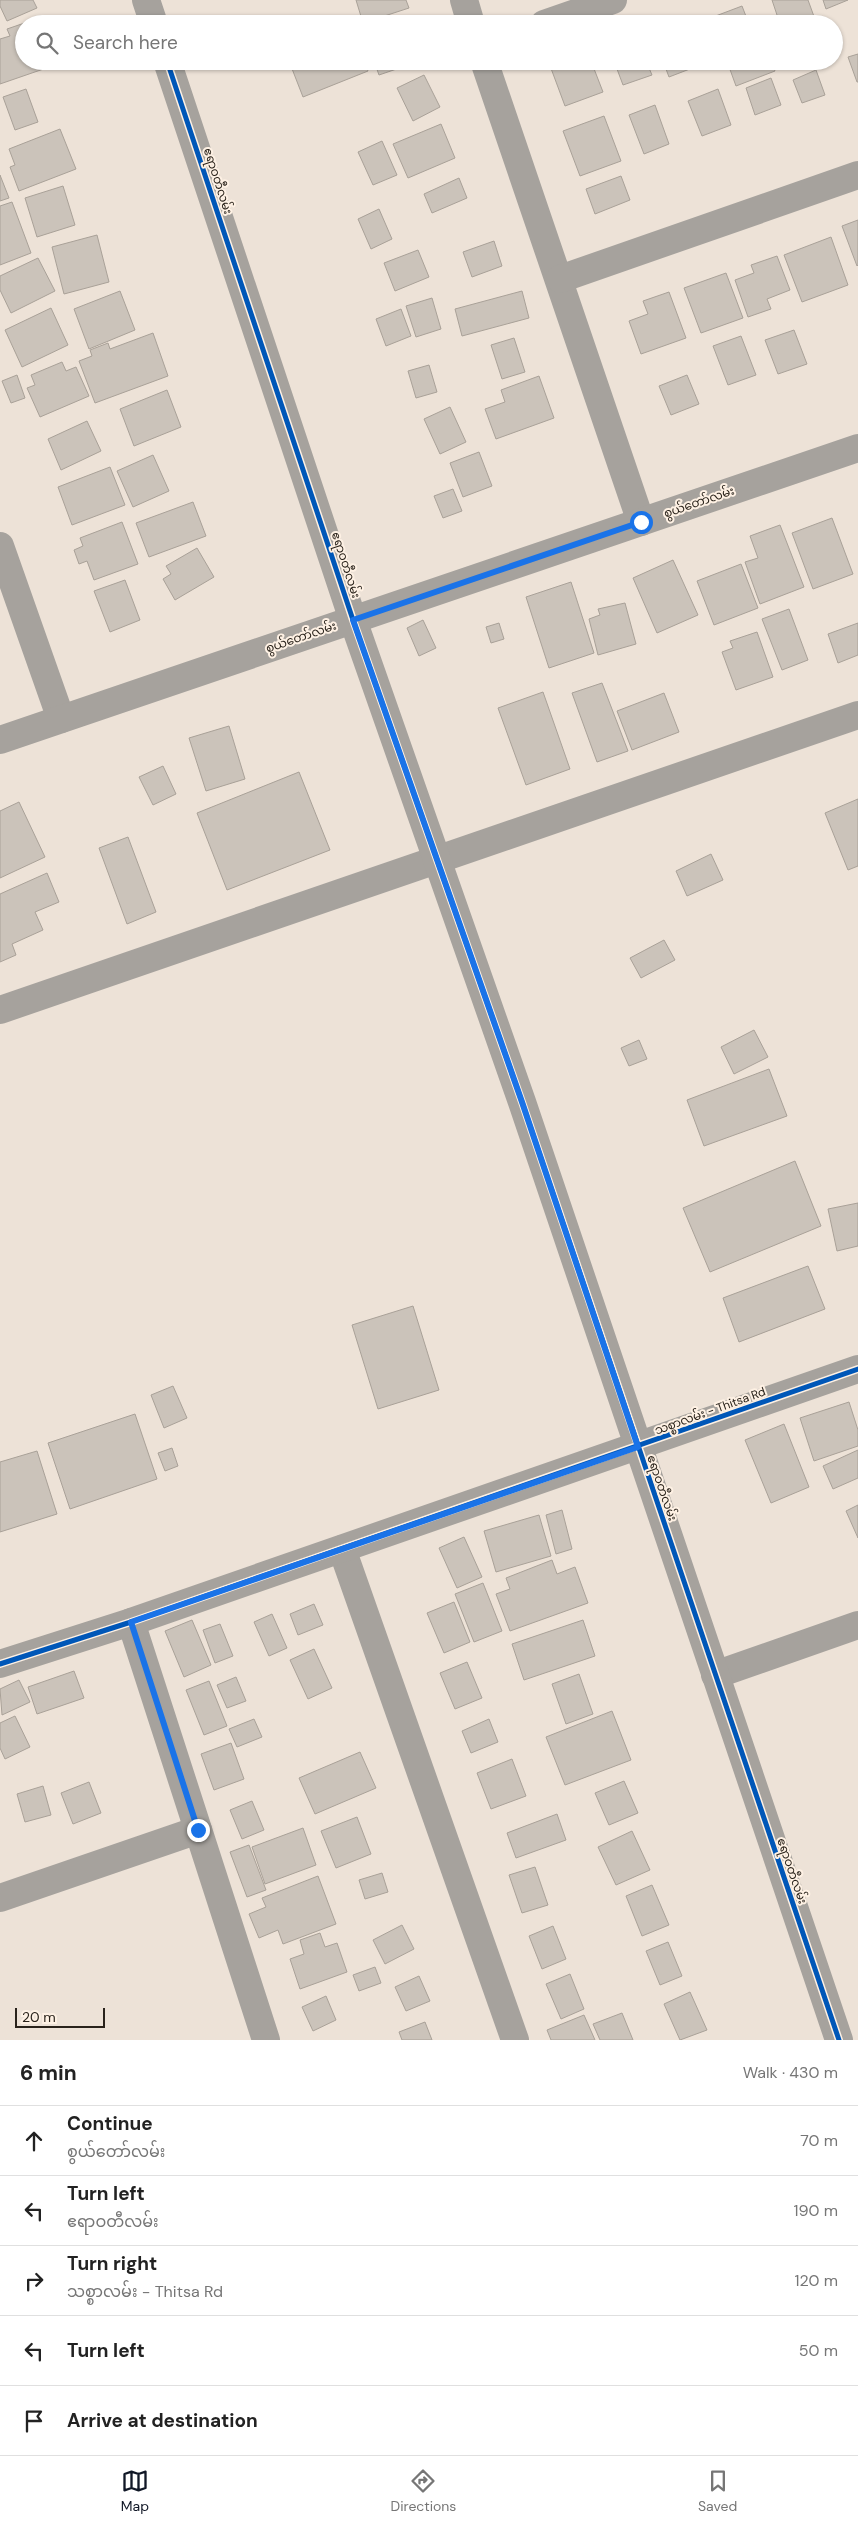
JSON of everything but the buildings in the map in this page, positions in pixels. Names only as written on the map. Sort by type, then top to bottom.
[{"type":"street","points":[[146,0],[151,15]]},
{"type":"street","points":[[464,0],[469,15]]},
{"type":"street","points":[[570,15],[613,0]]},
{"type":"street","name":"ဧရာဝတီလမ်း","points":[[170,70],[353,620],[522,1102],[839,2040]]},
{"type":"street","points":[[487,70],[560,279],[641,522]]},
{"type":"street","points":[[560,279],[858,175]]},
{"type":"street","name":"စွယ်တော်လမ်း","points":[[0,740],[858,448]]},
{"type":"street","points":[[0,546],[61,719]]},
{"type":"street","points":[[0,1010],[858,716]]},
{"type":"street","name":"သစ္စာလမ်း - Thitsa Rd","points":[[0,1664],[131,1622],[858,1369]]},
{"type":"street","points":[[342,1549],[515,2040]]},
{"type":"street","points":[[131,1622],[266,2040]]},
{"type":"street","points":[[715,1675],[858,1625]]},
{"type":"street","points":[[0,1898],[198,1830]]},
{"type":"cycle path","points":[[170,70],[353,620],[522,1102],[839,2040]]},
{"type":"cycle path","points":[[0,1664],[131,1622],[858,1369]]},
{"type":"route","points":[[198,1830],[131,1622],[638,1447],[522,1102],[353,620],[641,522]]}]
